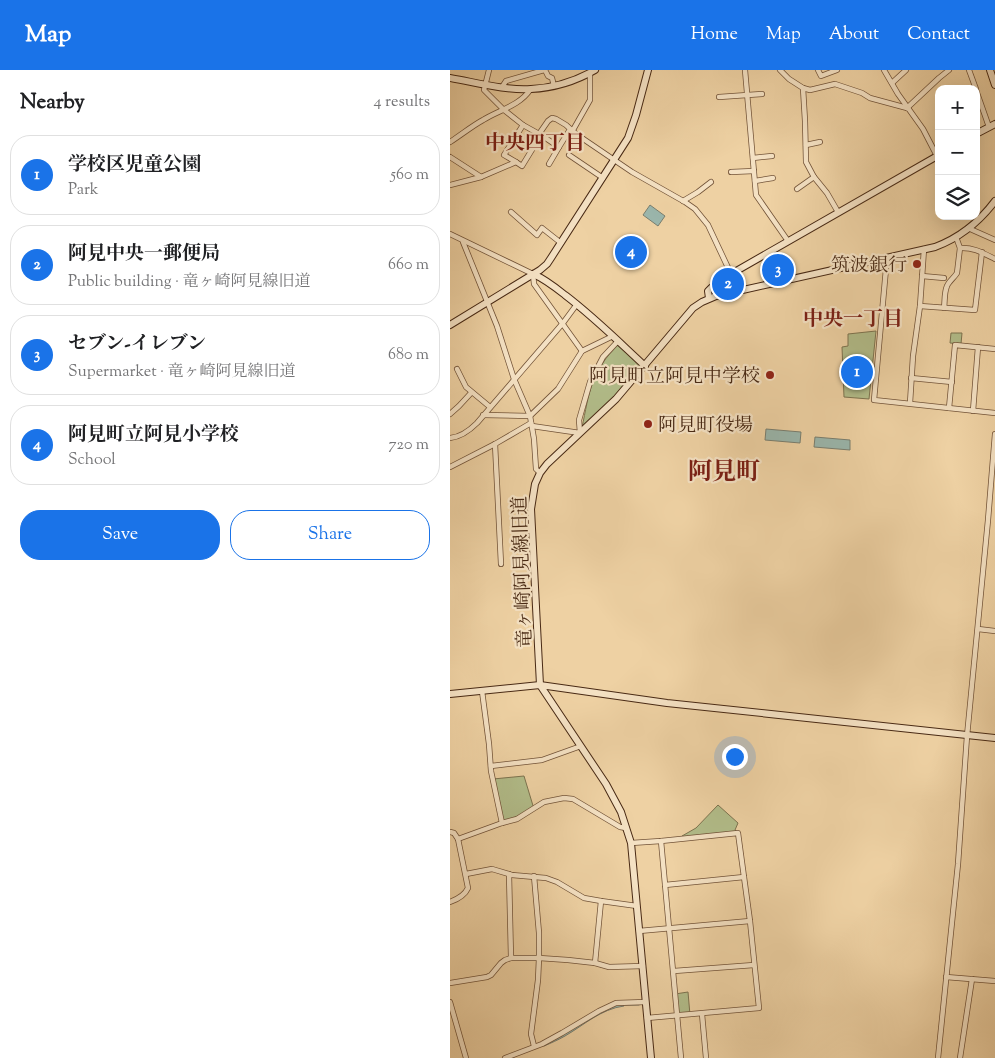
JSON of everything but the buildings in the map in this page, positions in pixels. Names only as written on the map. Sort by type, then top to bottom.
[{"type":"street","points":[[489,70],[484,90],[504,110],[523,125],[559,147]]},
{"type":"street","points":[[502,87],[506,81],[544,70],[552,78],[554,86]]},
{"type":"street","points":[[450,325],[547,264],[628,138],[648,70]]},
{"type":"street","points":[[745,70],[756,195],[788,240]]},
{"type":"street","points":[[780,70],[802,88],[810,90],[836,84],[862,93],[870,98],[907,108]]},
{"type":"street","points":[[818,70],[821,76],[836,70]]},
{"type":"street","points":[[884,70],[935,150]]},
{"type":"street","points":[[892,83],[906,70]]},
{"type":"street","points":[[907,108],[949,70]]},
{"type":"street","points":[[969,70],[974,85]]},
{"type":"street","points":[[990,70],[995,85]]},
{"type":"street","points":[[450,78],[530,90],[554,86],[592,71]]},
{"type":"street","points":[[549,164],[569,131],[573,130],[590,100],[592,71]]},
{"type":"street","points":[[802,88],[806,162],[838,212]]},
{"type":"street","points":[[450,142],[484,119],[504,110],[527,95],[530,90]]},
{"type":"street","points":[[719,97],[762,94]]},
{"type":"street","points":[[980,99],[992,126],[980,132]]},
{"type":"street","points":[[523,125],[504,155],[522,166],[548,121],[552,118],[556,119],[614,161],[696,209],[708,225],[731,274]]},
{"type":"street","points":[[806,145],[820,142]]},
{"type":"street","points":[[569,155],[603,178]]},
{"type":"street","points":[[753,158],[772,156]]},
{"type":"street","points":[[450,157],[481,177]]},
{"type":"street","points":[[709,298],[708,292],[711,288],[731,274],[935,157]]},
{"type":"street","points":[[450,185],[481,177],[516,162]]},
{"type":"street","points":[[730,172],[754,171]]},
{"type":"street","points":[[797,190],[814,177]]},
{"type":"street","points":[[755,181],[773,178]]},
{"type":"street","points":[[683,201],[711,182]]},
{"type":"street","name":"竜ヶ崎阿見線旧道","points":[[540,685],[531,509],[535,484],[540,473],[548,464],[616,399],[693,308],[709,298],[887,258],[944,243],[968,228],[981,217],[995,200]]},
{"type":"street","points":[[511,212],[537,235],[542,228],[561,243]]},
{"type":"street","points":[[968,228],[995,240]]},
{"type":"street","points":[[450,234],[542,278],[577,304],[645,366]]},
{"type":"street","points":[[944,308],[946,288],[956,273],[960,248],[956,237]]},
{"type":"street","points":[[464,242],[497,326],[514,379],[530,416],[536,469],[540,473]]},
{"type":"street","points":[[960,248],[968,247],[995,259]]},
{"type":"street","points":[[910,403],[924,249]]},
{"type":"street","points":[[920,306],[975,310],[982,252]]},
{"type":"street","points":[[887,258],[874,400],[995,413]]},
{"type":"street","points":[[533,274],[534,284],[582,350]]},
{"type":"street","points":[[922,276],[944,278]]},
{"type":"street","points":[[450,438],[456,438],[467,432],[477,423],[577,304]]},
{"type":"street","points":[[483,415],[530,416],[558,389],[582,350],[613,336]]},
{"type":"street","points":[[450,467],[532,424],[580,433],[579,420],[590,382],[603,357],[618,341]]},
{"type":"street","points":[[949,408],[955,345],[995,349]]},
{"type":"street","points":[[973,411],[978,347]]},
{"type":"street","points":[[457,369],[466,387],[490,407]]},
{"type":"street","points":[[911,378],[952,382]]},
{"type":"street","points":[[450,414],[471,392]]},
{"type":"street","points":[[938,1058],[958,864],[995,434]]},
{"type":"street","points":[[496,444],[501,564]]},
{"type":"street","points":[[978,629],[995,631]]},
{"type":"street","points":[[540,685],[582,746],[613,797],[631,843],[651,1058]]},
{"type":"street","points":[[450,694],[540,685],[667,703],[995,738]]},
{"type":"street","points":[[482,691],[490,766],[502,823]]},
{"type":"street","points":[[490,766],[542,760],[582,746]]},
{"type":"street","points":[[458,839],[517,819],[544,802],[564,798],[573,800],[620,827],[626,828]]},
{"type":"street","points":[[450,832],[454,833],[458,839],[468,888],[466,893],[450,902]]},
{"type":"street","points":[[631,843],[738,833],[759,1008],[647,1018]]},
{"type":"street","points":[[661,841],[681,1058]]},
{"type":"street","points":[[466,874],[492,869],[509,874],[546,878],[557,882],[584,898],[637,906]]},
{"type":"street","points":[[509,874],[511,958]]},
{"type":"street","points":[[534,876],[539,933],[538,980],[531,1034],[534,1046]]},
{"type":"street","points":[[665,885],[744,877]]},
{"type":"street","points":[[595,964],[601,902]]},
{"type":"street","points":[[639,931],[750,921]]},
{"type":"street","points":[[450,983],[487,977],[505,960],[511,958],[539,958],[609,967],[643,966]]},
{"type":"street","points":[[674,972],[754,965]]},
{"type":"street","points":[[946,977],[995,981]]},
{"type":"street","points":[[960,1058],[972,979]]},
{"type":"street","points":[[450,1002],[466,1058]]},
{"type":"street","points":[[505,1058],[542,1044],[582,1020],[616,1003],[646,1002]]},
{"type":"street","points":[[702,1014],[706,1058]]},
{"type":"green space","points":[[876,331],[869,399],[844,397],[842,347],[848,346],[848,334]]},
{"type":"green space","points":[[951,333],[962,333],[961,344],[950,343]]},
{"type":"green space","points":[[619,344],[643,366],[611,401],[582,428],[589,393],[597,373]]},
{"type":"green space","points":[[524,776],[534,809],[502,823],[493,779]]},
{"type":"green space","points":[[718,805],[738,823],[735,830],[738,832],[682,839],[682,836],[696,828]]},
{"type":"green space","points":[[688,992],[690,1015],[677,1016],[675,994]]},
{"type":"water","points":[[650,205],[665,216],[658,226],[643,215]]},
{"type":"water","points":[[766,429],[801,432],[800,443],[765,440]]},
{"type":"water","points":[[815,437],[850,440],[850,450],[814,447]]},
{"type":"water","points":[[623,1004],[624,1006],[600,1014],[565,1036],[544,1046],[544,1044],[584,1020],[616,1005]]},
{"type":"waterway","points":[[623,1005],[639,1005]]},
{"type":"waterway","points":[[512,1058],[518,1055]]},
{"type":"place","name":"阿見町立阿見小学校","points":[[631,252]]},
{"type":"place","name":"筑波銀行","points":[[917,264]]},
{"type":"place","name":"セブン-イレブン","points":[[778,270]]},
{"type":"place","name":"阿見中央一郵便局","points":[[728,284]]},
{"type":"place","name":"学校区児童公園","points":[[857,372]]},
{"type":"place","name":"阿見町立阿見中学校","points":[[770,375]]},
{"type":"place","name":"阿見町役場","points":[[648,424]]},
{"type":"district","name":"中央四丁目","points":[[535,142]]},
{"type":"district","name":"中央一丁目","points":[[853,318]]},
{"type":"district","name":"阿見町","points":[[724,471]]}]
